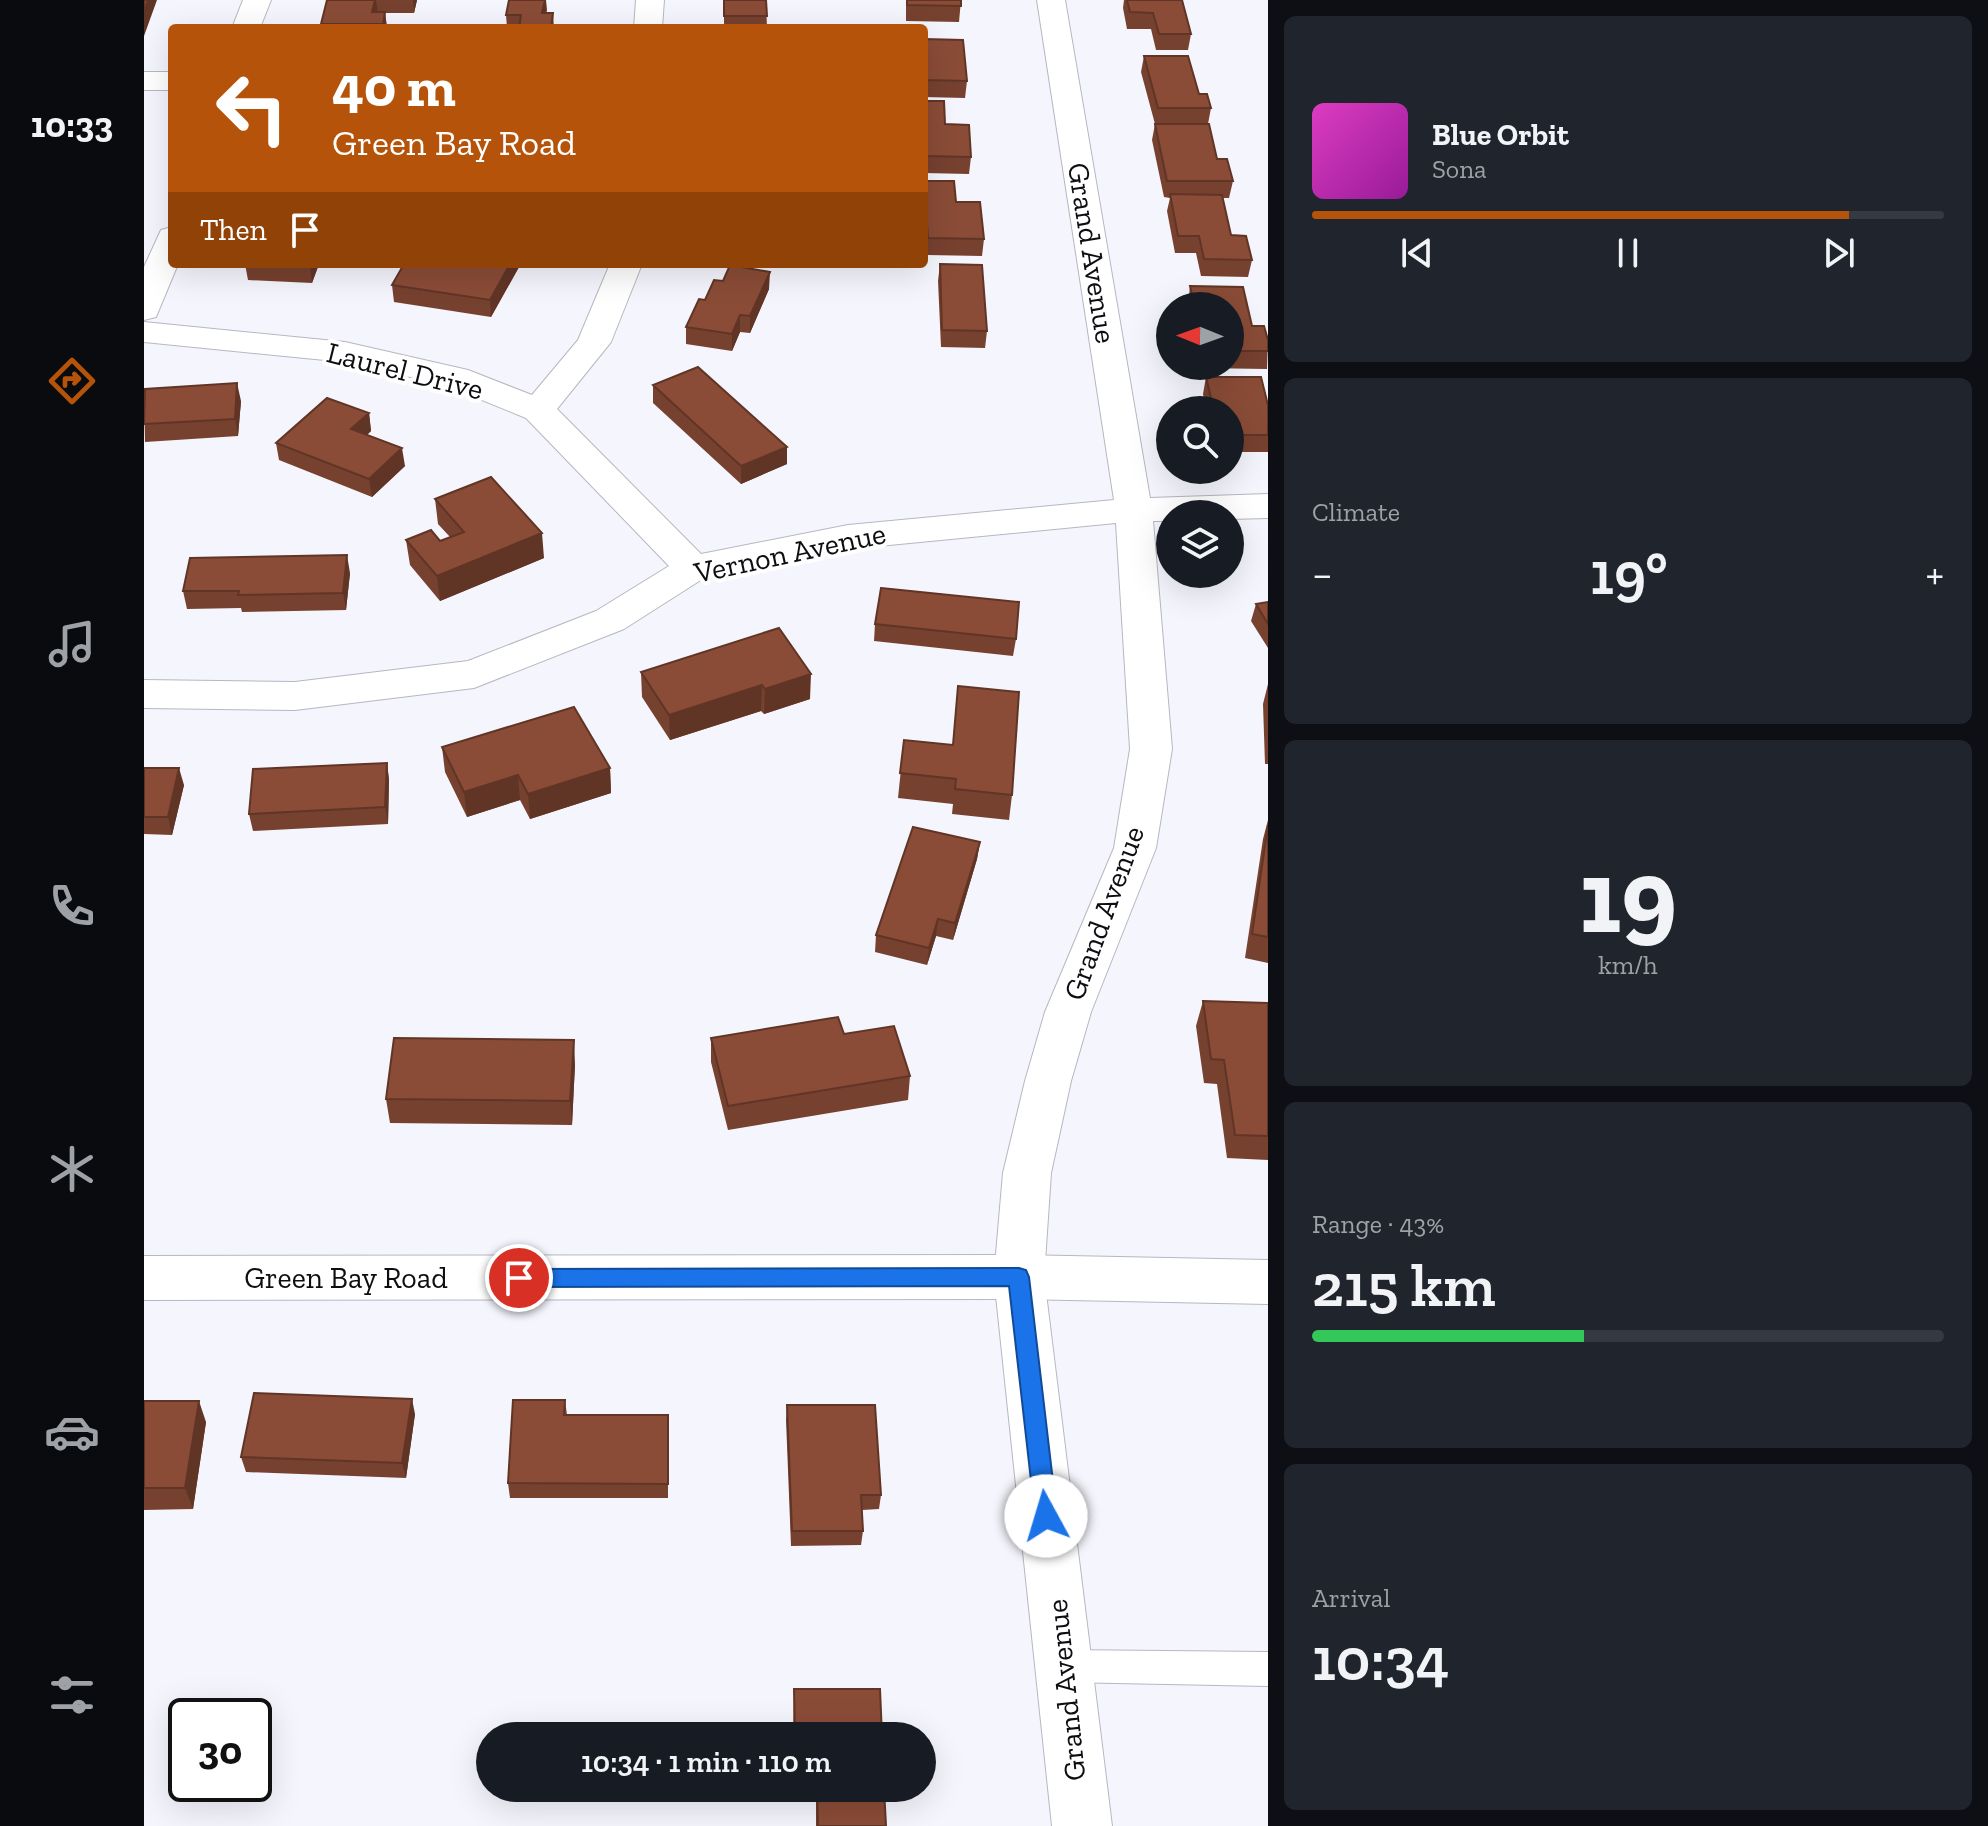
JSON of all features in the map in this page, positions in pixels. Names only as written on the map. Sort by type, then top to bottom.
[{"type":"street","points":[[248,24],[257,0]]},
{"type":"street","points":[[648,24],[650,0]]},
{"type":"street","name":"Grand Avenue","points":[[1051,0],[1134,510],[1151,749],[1135,848],[1068,1012],[1048,1081],[1027,1173],[1019,1277],[1082,1826]]},
{"type":"street","points":[[144,81],[168,81]]},
{"type":"street","points":[[144,310],[168,247]]},
{"type":"street","points":[[538,410],[594,342],[624,268]]},
{"type":"street","name":"Laurel Drive","points":[[144,332],[345,352],[456,377],[538,410],[693,568]]},
{"type":"street","name":"Vernon Avenue","points":[[144,694],[295,696],[474,674],[610,620],[693,568],[848,537],[1134,510],[1268,506]]},
{"type":"street","name":"Green Bay Road","points":[[144,1278],[1019,1277],[1268,1282]]},
{"type":"lane","points":[[1064,1666],[1268,1669]]},
{"type":"building","points":[[327,0],[375,0],[372,12],[385,12],[383,24],[321,24]]},
{"type":"building","points":[[509,0],[545,0],[542,13],[553,13],[552,24],[520,24],[521,15],[506,15]]},
{"type":"building","points":[[724,0],[766,0],[767,16],[724,16]]},
{"type":"building","points":[[907,0],[961,0],[961,6],[907,5]]},
{"type":"building","points":[[1127,0],[1182,0],[1191,34],[1159,34],[1153,13],[1130,12]]},
{"type":"building","points":[[928,39],[963,40],[967,81],[928,80]]},
{"type":"building","points":[[1144,56],[1188,56],[1199,94],[1207,94],[1211,108],[1158,108]]},
{"type":"building","points":[[928,101],[944,101],[945,124],[969,125],[971,157],[928,156]]},
{"type":"building","points":[[1155,124],[1209,124],[1217,159],[1227,159],[1233,181],[1167,181]]},
{"type":"building","points":[[928,181],[954,181],[956,202],[980,202],[984,239],[928,238]]},
{"type":"building","points":[[1170,194],[1222,195],[1231,235],[1246,236],[1252,260],[1204,259],[1199,236],[1178,236]]},
{"type":"building","points":[[940,264],[982,265],[987,331],[942,330]]},
{"type":"building","points":[[402,268],[508,268],[490,300],[392,285]]},
{"type":"building","points":[[729,268],[770,272],[750,316],[740,315],[732,334],[686,327],[699,299],[705,300],[714,280],[723,281]]},
{"type":"building","points":[[1190,286],[1243,287],[1252,326],[1264,326],[1268,351],[1244,351],[1244,292],[1192,292]]},
{"type":"building","points":[[698,367],[787,447],[741,466],[653,385]]},
{"type":"building","points":[[1261,377],[1268,405],[1268,435],[1244,435],[1244,396],[1211,396],[1207,380]]},
{"type":"building","points":[[237,383],[235,419],[144,424],[145,389]]},
{"type":"building","points":[[327,398],[369,413],[351,429],[402,448],[369,479],[276,443]]},
{"type":"building","points":[[491,477],[542,533],[437,576],[406,540],[431,530],[440,541],[464,532],[435,499]]},
{"type":"building","points":[[347,555],[343,593],[238,595],[239,591],[183,591],[190,558]]},
{"type":"building","points":[[881,588],[1019,602],[1016,639],[875,624]]},
{"type":"building","points":[[1268,602],[1268,624],[1256,604]]},
{"type":"building","points":[[779,628],[811,674],[765,689],[762,685],[669,715],[641,672]]},
{"type":"building","points":[[958,686],[1019,692],[1012,795],[955,789],[956,779],[900,773],[904,740],[953,745]]},
{"type":"building","points":[[574,707],[610,768],[528,794],[518,775],[464,792],[442,747]]},
{"type":"building","points":[[387,763],[385,807],[249,814],[253,769]]},
{"type":"building","points":[[144,768],[179,768],[168,817],[144,817]]},
{"type":"building","points":[[1268,825],[1268,937],[1252,934]]},
{"type":"building","points":[[913,827],[980,842],[955,923],[938,919],[929,948],[876,935]]},
{"type":"building","points":[[1203,1001],[1268,1003],[1268,1136],[1235,1135],[1224,1060],[1211,1059]]},
{"type":"building","points":[[838,1017],[844,1034],[894,1026],[910,1076],[728,1106],[711,1038]]},
{"type":"building","points":[[394,1038],[574,1040],[570,1101],[386,1099]]},
{"type":"building","points":[[254,1393],[412,1399],[402,1463],[241,1457]]},
{"type":"building","points":[[513,1400],[565,1400],[564,1415],[668,1415],[668,1484],[508,1483]]},
{"type":"building","points":[[144,1401],[199,1401],[185,1488],[144,1488]]},
{"type":"building","points":[[787,1405],[875,1405],[881,1495],[861,1495],[863,1531],[792,1531]]},
{"type":"building","points":[[794,1689],[880,1689],[881,1722],[795,1722]]},
{"type":"building","points":[[817,1802],[885,1802],[886,1826],[818,1826]]},
{"type":"route","points":[[519,1278],[1019,1277],[1046,1516]]}]
